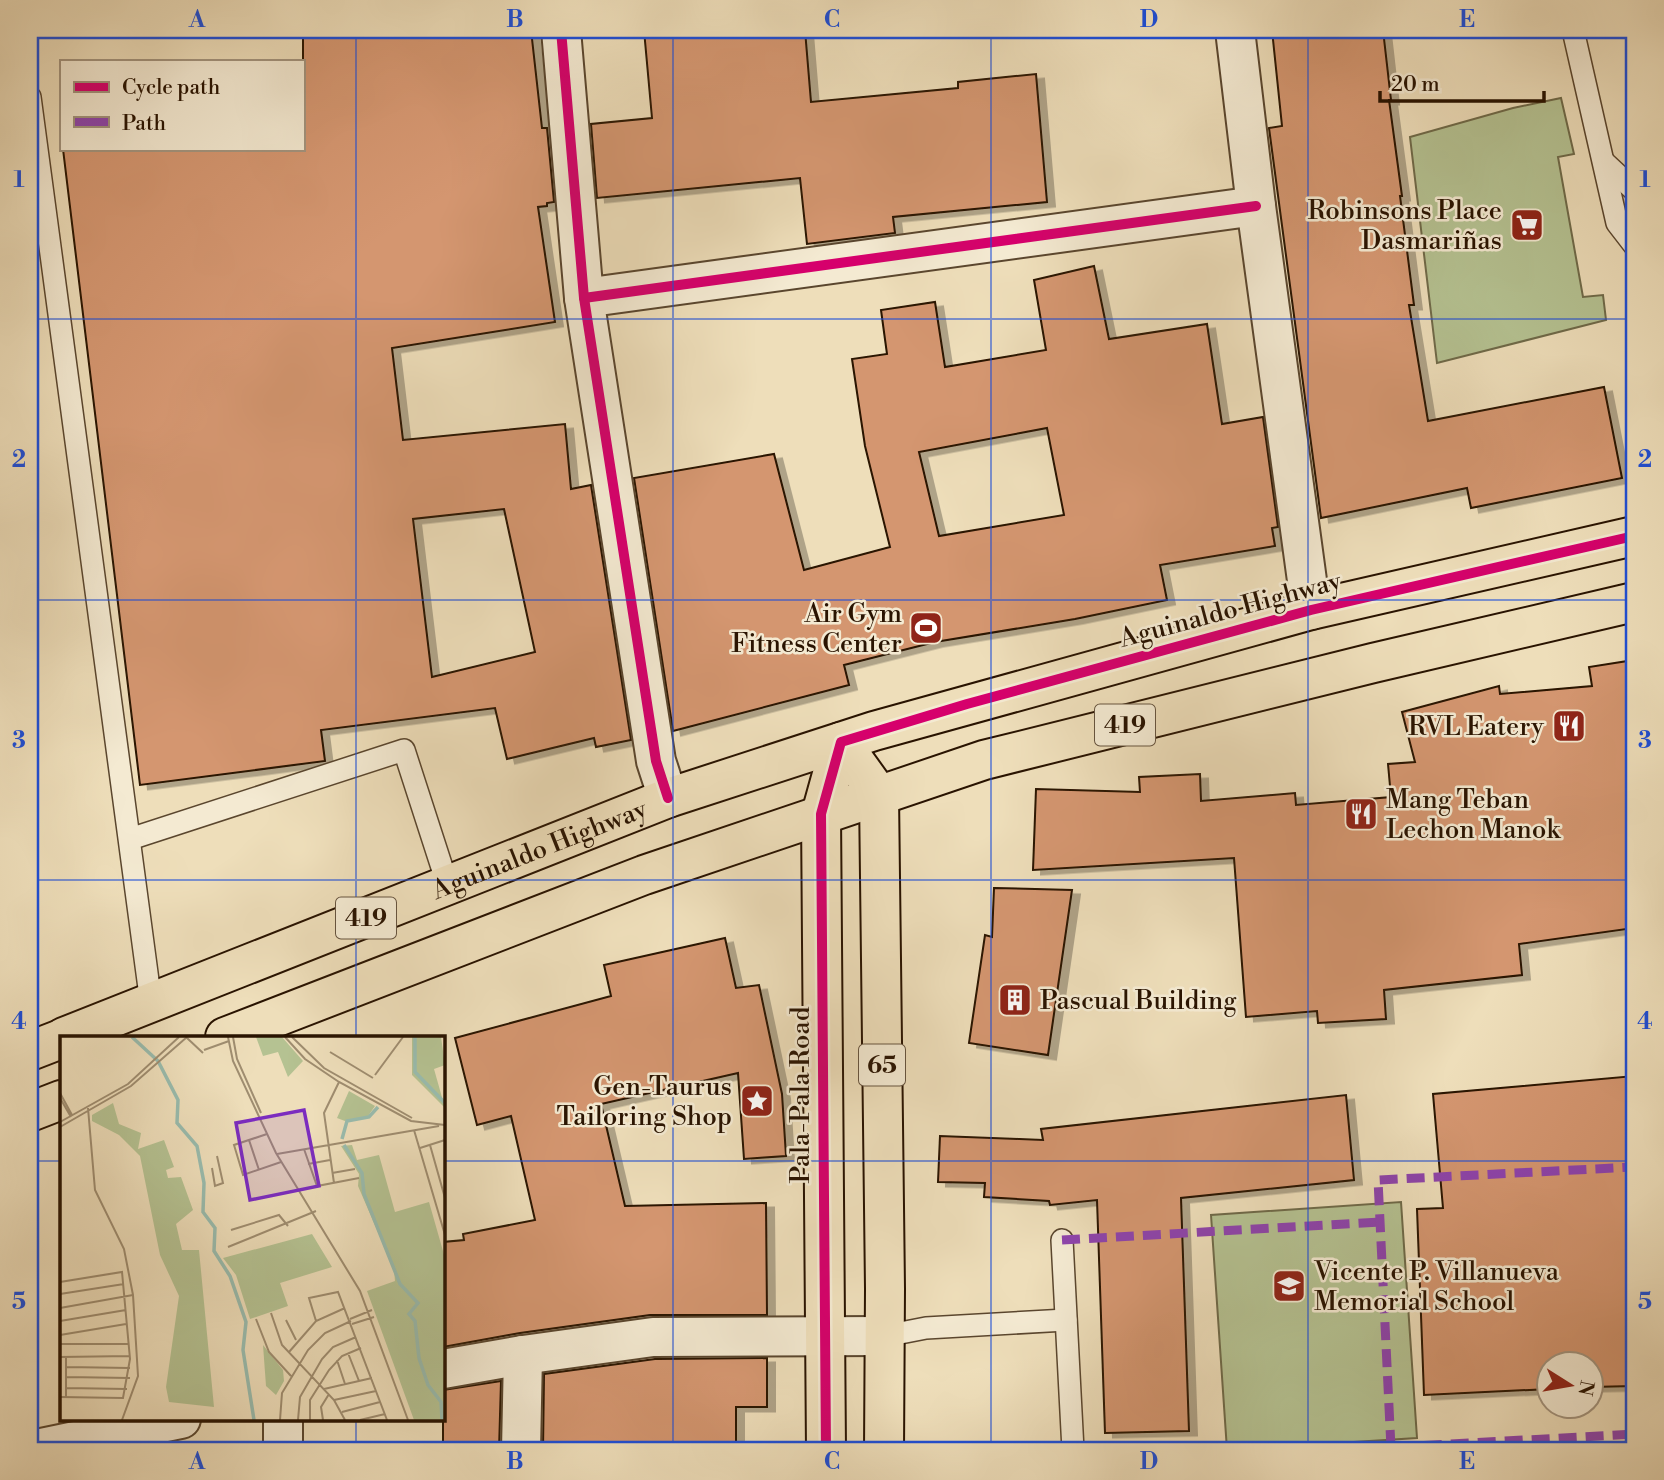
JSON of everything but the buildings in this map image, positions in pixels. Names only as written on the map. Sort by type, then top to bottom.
[{"type":"main road","name":"Aguinaldo Highway","points":[[68,1036],[668,798],[841,742],[967,704],[1311,610],[1634,536]]},
{"type":"main road","name":"419","points":[[228,1036],[644,875],[984,760],[1373,663],[1634,602]]},
{"type":"main road","points":[[841,742],[879,795]]},
{"type":"main road","name":"Pala-Pala Road","points":[[826,1450],[821,814],[841,742]]},
{"type":"main road","name":"65","points":[[879,795],[884,1450]]},
{"type":"main road","name":"Aguinaldo Highway","points":[[30,1051],[60,1039]]},
{"type":"main road","points":[[30,1112],[60,1100]]},
{"type":"street","points":[[561,30],[584,298],[656,761],[668,798]]},
{"type":"street","points":[[1236,30],[1256,206],[1311,610]]},
{"type":"street","points":[[584,298],[1256,206]]},
{"type":"street","points":[[444,1369],[523,1355],[653,1338],[885,1336]]},
{"type":"street","points":[[521,1450],[523,1355]]},
{"type":"street","points":[[31,1450],[176,1420]]},
{"type":"street","points":[[283,1450],[284,1420]]},
{"type":"lane","points":[[1573,30],[1618,223],[1634,245]]},
{"type":"lane","points":[[30,97],[151,1003]]},
{"type":"lane","points":[[1605,163],[1634,190]]},
{"type":"lane","points":[[130,839],[404,750],[448,886]]},
{"type":"lane","points":[[1062,1240],[1073,1450]]},
{"type":"lane","points":[[885,1336],[926,1328],[1066,1320]]},
{"type":"green space","name":"Robinsons Place Dasmariñas","points":[[1561,98],[1574,154],[1558,157],[1583,297],[1603,295],[1606,320],[1437,363],[1410,137],[1513,108]]},
{"type":"green space","points":[[1401,1202],[1417,1438],[1227,1450],[1211,1215]]},
{"type":"marked path","points":[[1391,1448],[1378,1180],[1634,1167]]},
{"type":"marked path","points":[[1062,1240],[1380,1222]]},
{"type":"marked path","points":[[1343,1450],[1634,1434]]},
{"type":"cycle path","points":[[561,30],[584,298],[656,761],[668,798]]},
{"type":"cycle path","points":[[584,298],[1256,206]]},
{"type":"cycle path","points":[[826,1450],[821,814],[841,742],[967,704],[1311,610],[1634,536]]},
{"type":"place","name":"Robinsons Place Dasmariñas","points":[[1527,225]]},
{"type":"place","name":"Air Gym Fitness Center","points":[[926,628]]},
{"type":"place","name":"RVL Eatery","points":[[1569,726]]},
{"type":"place","name":"Mang Teban Lechon Manok","points":[[1361,814]]},
{"type":"place","name":"Pascual Building","points":[[1015,1000]]},
{"type":"place","name":"Gen-Taurus Tailoring Shop","points":[[757,1101]]},
{"type":"place","name":"Vicente P. Villanueva Memorial School","points":[[1289,1286]]}]
